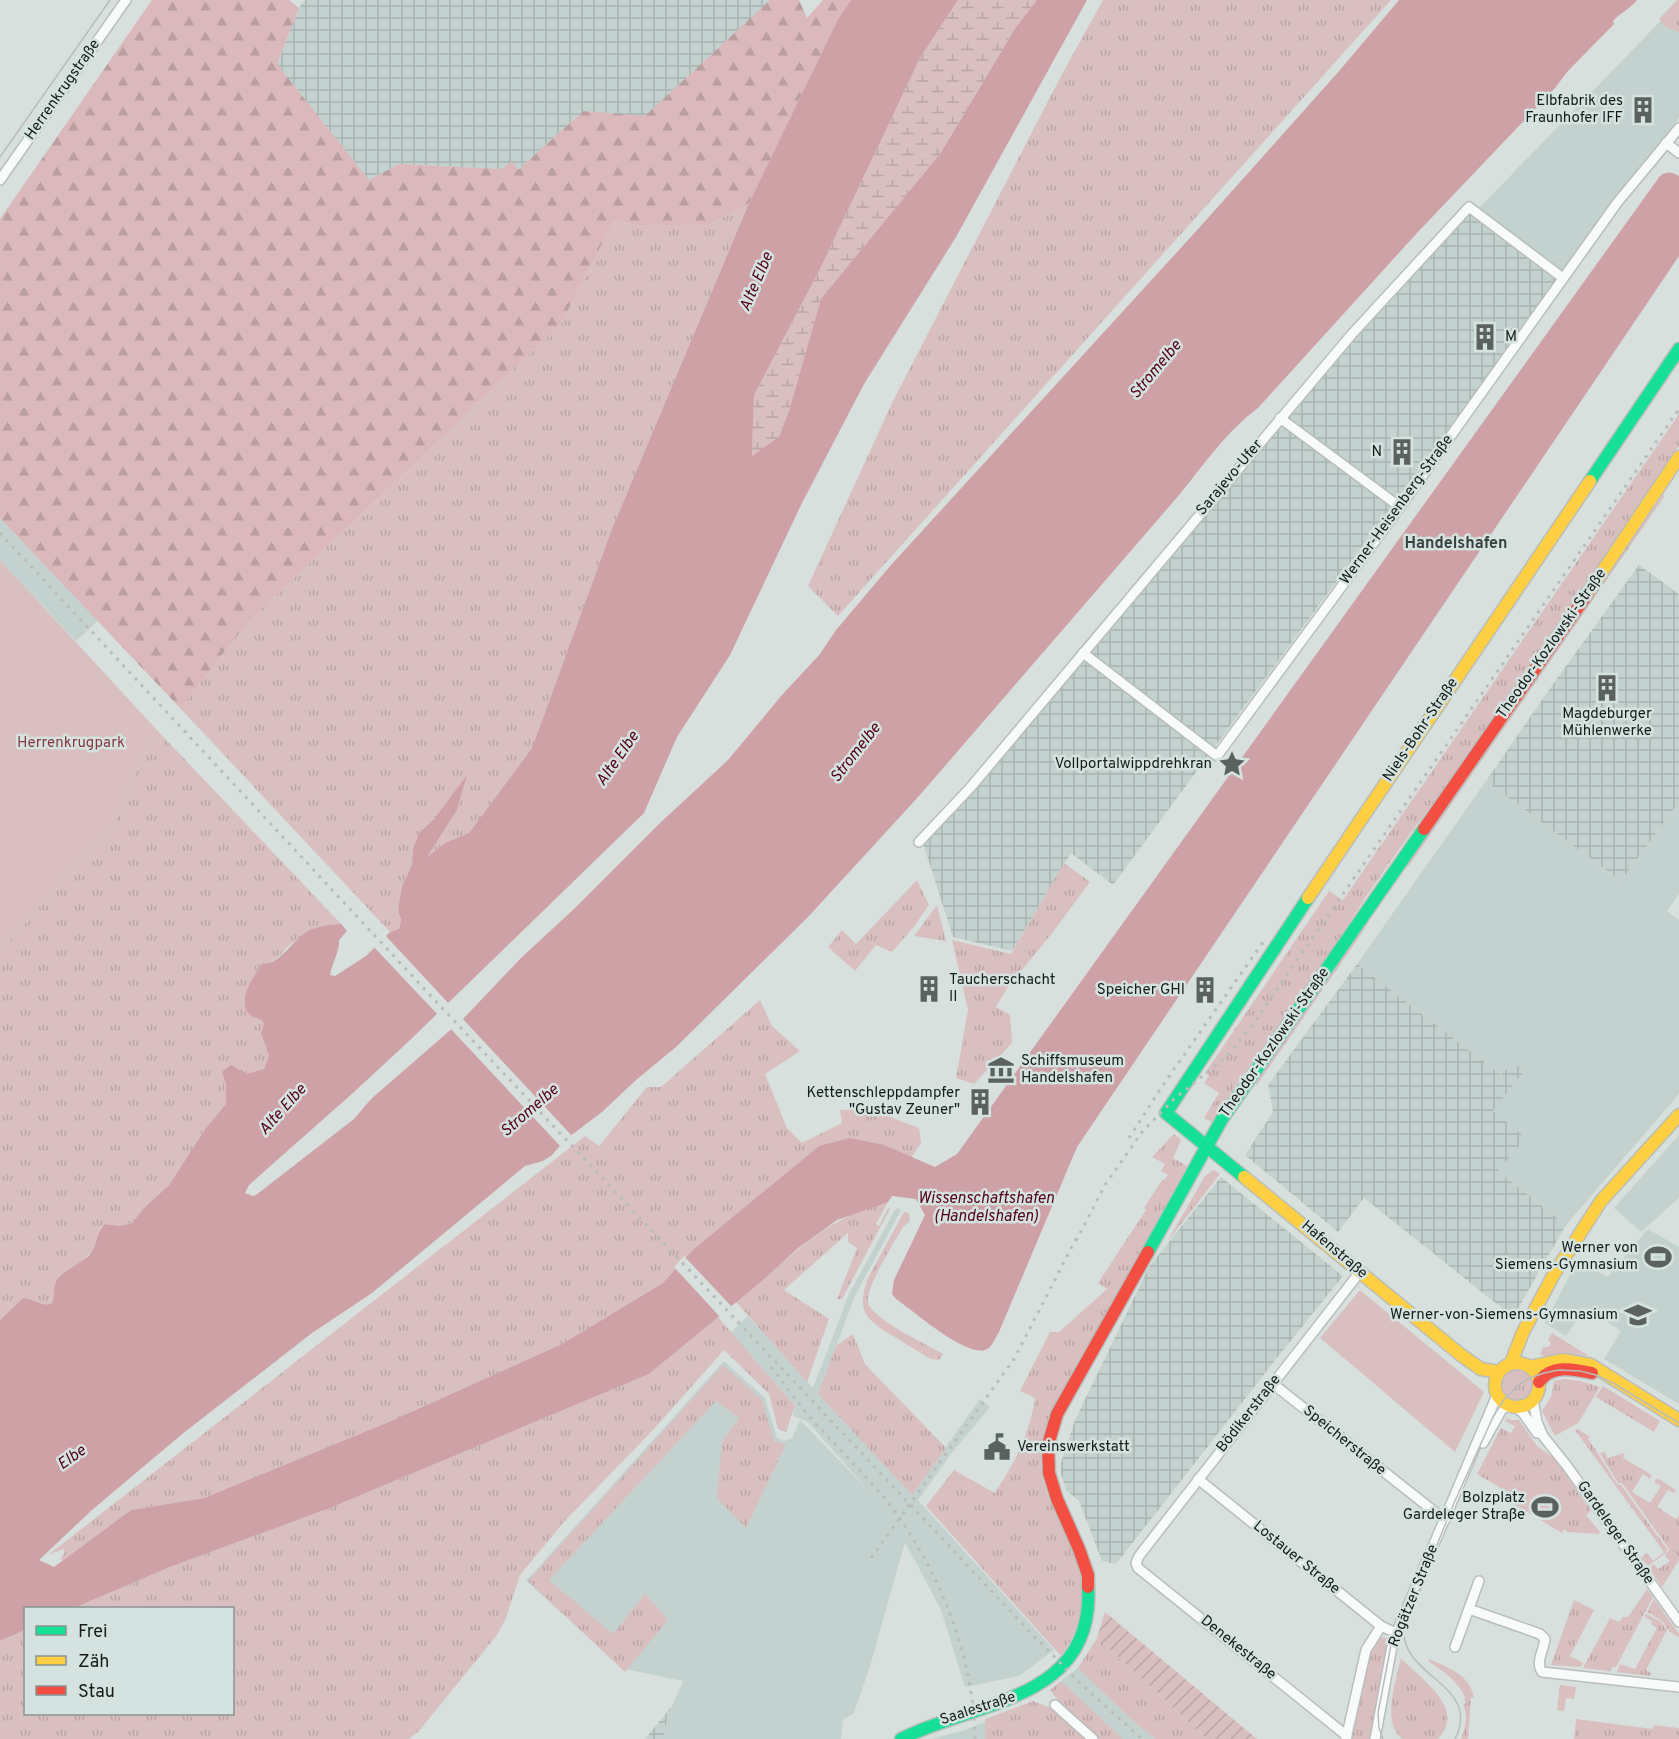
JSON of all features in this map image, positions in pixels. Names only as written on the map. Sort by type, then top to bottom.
[{"type":"street","name":"Herrenkrugstraße","points":[[0,180],[126,0]]},
{"type":"street","name":"Werner-Heisenberg-Straße","points":[[1083,653],[1217,756],[1400,507],[1617,203],[1679,128]]},
{"type":"street","points":[[1666,142],[1679,153]]},
{"type":"street","name":"Sarajevo-Ufer","points":[[919,842],[970,788],[1352,334],[1469,207],[1563,278]]},
{"type":"street","name":"Niels-Bohr-Straße","points":[[1166,1113],[1342,846],[1679,349]]},
{"type":"street","points":[[1280,418],[1400,507]]},
{"type":"street","name":"Theodor-Kozlowski-Straße","points":[[1052,1675],[1064,1662],[1079,1638],[1088,1611],[1089,1591],[1083,1556],[1049,1481],[1046,1459],[1054,1420],[1221,1119],[1292,1021],[1371,903],[1675,472],[1679,458]]},
{"type":"street","name":"Hafenstraße","points":[[1166,1113],[1461,1355],[1484,1370],[1499,1372]]},
{"type":"street","points":[[1511,1364],[1522,1332],[1554,1274],[1601,1201],[1679,1115]]},
{"type":"street","name":"Bödikerstraße","points":[[1139,1556],[1360,1272]]},
{"type":"street","points":[[1530,1318],[1525,1343],[1528,1366],[1537,1375],[1539,1382]]},
{"type":"street","name":"Hafenstraße","points":[[1461,1355],[1470,1369],[1496,1390]]},
{"type":"street","points":[[1615,1381],[1588,1372],[1568,1370],[1550,1372],[1541,1377],[1538,1391],[1533,1399],[1525,1405],[1512,1406],[1502,1401],[1496,1390],[1499,1372],[1511,1364],[1528,1366],[1560,1360],[1577,1361],[1591,1365],[1679,1420]]},
{"type":"street","name":"Speicherstraße","points":[[1272,1383],[1445,1520]]},
{"type":"street","name":"Rogätzer Straße","points":[[1375,1739],[1393,1641],[1471,1460],[1496,1390]]},
{"type":"street","name":"Gardeleger Straße","points":[[1533,1399],[1537,1422],[1549,1445]]},
{"type":"street","name":"Rogätzer Straße","points":[[1471,1460],[1491,1431],[1502,1409],[1512,1406]]},
{"type":"street","name":"Gardeleger Straße","points":[[1512,1406],[1524,1413],[1540,1437],[1568,1466],[1679,1622]]},
{"type":"street","name":"Lostauer Straße","points":[[1198,1479],[1381,1626],[1396,1633]]},
{"type":"street","name":"Denekestraße","points":[[1139,1556],[1136,1563],[1138,1568],[1347,1738]]},
{"type":"street","points":[[1455,1647],[1479,1581]]},
{"type":"street","points":[[1469,1609],[1540,1634],[1545,1639],[1539,1661],[1542,1672],[1679,1687]]},
{"type":"street","name":"Rogätzer Straße","points":[[1347,1738],[1366,1650],[1370,1640],[1381,1626]]},
{"type":"street","name":"Saalestraße","points":[[902,1739],[929,1725],[1023,1694],[1052,1675]]},
{"type":"street","points":[[1055,1705],[1094,1739]]},
{"type":"shaded area","points":[[305,0],[771,1],[644,117],[583,111],[518,170],[399,164],[369,180],[277,64],[299,8]]},
{"type":"shaded area","points":[[1679,2],[1679,118],[1562,271],[1479,208]]},
{"type":"shaded area","points":[[1463,206],[1559,279],[1113,885],[1071,853],[1012,951],[953,937],[921,837],[1346,334]]},
{"type":"shaded area","points":[[0,518],[98,621],[76,641],[0,560]]},
{"type":"shaded area","name":"Magdeburger Mühlenwerke","points":[[1639,565],[1679,594],[1679,802],[1621,881],[1486,781]]},
{"type":"shaded area","points":[[1486,781],[1621,881],[1679,802],[1679,894],[1667,911],[1679,920],[1679,1094],[1566,1225],[1498,1171],[1492,1111],[1524,1070],[1502,1076],[1357,964]]},
{"type":"shaded area","points":[[1357,964],[1501,1075],[1513,1063],[1524,1071],[1493,1111],[1526,1138],[1498,1171],[1566,1225],[1513,1317],[1364,1198],[1338,1232],[1245,1155],[1273,1112],[1268,1085]]},
{"type":"shaded area","points":[[1679,1135],[1679,1198],[1641,1232],[1614,1208]]},
{"type":"shaded area","points":[[1221,1177],[1343,1276],[1116,1564],[1102,1561],[1079,1501],[1066,1490],[1061,1474],[1061,1463],[1075,1420],[1149,1267]]},
{"type":"shaded area","points":[[896,1208],[901,1210],[855,1296],[818,1394],[912,1494],[980,1399],[990,1407],[951,1454],[918,1500],[1054,1650],[1019,1676],[965,1687],[941,1610],[905,1542],[871,1663],[854,1713],[843,1720],[841,1739],[663,1739],[668,1715],[683,1681],[625,1669],[526,1581],[724,1361],[765,1398],[777,1438],[784,1441],[792,1438],[800,1420],[868,1490],[808,1422],[793,1416],[795,1406],[731,1332],[748,1316],[813,1388],[849,1294]]},
{"type":"shaded area","name":"Werner-von-Siemens-Gymnasium","points":[[1648,1229],[1679,1247],[1679,1404],[1604,1359],[1621,1331],[1585,1308],[1566,1336],[1545,1323],[1577,1261],[1608,1277]]},
{"type":"shaded area","points":[[1078,1668],[1155,1739],[1123,1739],[1061,1681]]},
{"type":"shaded area","points":[[672,1706],[663,1739],[645,1739]]},
{"type":"shaded area","points":[[990,1720],[990,1739],[931,1739],[965,1730]]},
{"type":"green space","points":[[152,0],[290,0],[299,8],[277,64],[369,180],[399,164],[502,169],[512,161],[518,170],[583,111],[645,116],[770,0],[799,0],[807,18],[823,0],[851,0],[837,21],[749,203],[708,225],[635,225],[614,220],[561,324],[249,621],[180,708],[0,518],[0,219]]},
{"type":"green space","points":[[958,0],[1037,0],[1016,27],[790,408],[779,437],[752,457],[754,395],[820,269],[920,58]]},
{"type":"green space","points":[[1103,0],[1391,0],[838,616],[808,586],[893,401],[1061,76]]},
{"type":"green space","points":[[1679,0],[1679,32],[1666,27],[1659,19]]},
{"type":"green space","points":[[749,203],[612,529],[532,748],[469,833],[445,843],[426,858],[457,810],[466,777],[434,819],[419,833],[413,849],[412,865],[402,886],[398,910],[401,920],[399,929],[390,932],[180,708],[249,621],[561,324],[614,220],[635,225],[708,225]]},
{"type":"green space","points":[[1679,414],[1679,446],[1636,512],[1450,783],[1417,824],[1367,895],[1305,993],[1241,1077],[1212,1122],[1204,1118],[1219,1093],[1204,1083],[1209,1075],[1205,1073],[1329,891],[1343,900]]},
{"type":"green space","points":[[1664,494],[1664,497],[1408,867],[1406,865]]},
{"type":"green space","name":"Herrenkrugpark","points":[[0,560],[156,729],[113,825],[0,951]]},
{"type":"green space","points":[[156,729],[341,924],[322,928],[303,936],[267,964],[254,1018],[262,1020],[264,1024],[261,1033],[269,1056],[264,1069],[226,1084],[226,1104],[206,1128],[169,1185],[143,1209],[132,1223],[120,1226],[105,1224],[100,1228],[94,1249],[70,1269],[52,1303],[41,1304],[23,1298],[0,1320],[0,951],[113,825]]},
{"type":"green space","points":[[1064,863],[1090,882],[1008,987],[996,1007],[1010,1015],[1012,1043],[974,1084],[956,1078],[968,1010],[952,940],[1011,954]]},
{"type":"green space","points":[[917,880],[929,905],[892,952],[876,945],[855,971],[828,947],[842,930],[856,944]]},
{"type":"green space","points":[[937,905],[946,941],[914,936]]},
{"type":"green space","points":[[1365,926],[1257,1085],[1255,1084]]},
{"type":"green space","points":[[760,1000],[772,1026],[800,1051],[765,1074],[787,1128],[802,1143],[842,1123],[840,1110],[869,1109],[919,1128],[921,1143],[911,1158],[884,1145],[819,1146],[695,1249],[663,1283],[562,1344],[391,1421],[204,1498],[131,1510],[62,1561],[61,1558],[65,1552],[63,1549],[48,1555],[585,1136],[599,1146],[647,1087],[661,1087]]},
{"type":"green space","points":[[1174,1134],[1181,1140],[1173,1158],[1187,1166],[1050,1415],[1043,1438],[1041,1463],[1045,1487],[1077,1558],[1082,1587],[1081,1615],[1070,1642],[1061,1656],[926,1506],[954,1470],[995,1493],[1020,1448],[1029,1425],[1035,1398],[1020,1391],[1050,1332],[1059,1332],[1107,1289],[1098,1283],[1146,1210],[1144,1208],[1162,1180],[1168,1175],[1161,1171],[1165,1164],[1152,1157]]},
{"type":"green space","points":[[1214,1170],[1220,1174],[1167,1242],[1205,1176]]},
{"type":"green space","points":[[888,1202],[876,1224],[879,1226],[888,1208],[890,1209],[842,1299],[837,1299],[857,1248],[848,1242],[848,1233],[784,1290],[829,1319],[807,1382],[736,1302],[825,1230],[865,1209]]},
{"type":"green space","points":[[904,1212],[909,1213],[910,1221],[903,1227],[881,1264],[871,1286],[868,1302],[878,1316],[943,1354],[939,1360],[931,1359],[878,1326],[866,1315],[864,1308],[864,1290],[868,1278]]},
{"type":"green space","points":[[1360,1290],[1484,1392],[1455,1452],[1320,1338]]},
{"type":"green space","points":[[718,1317],[795,1406],[786,1432],[778,1429],[769,1394],[724,1350],[653,1430],[563,1523],[520,1575],[506,1618],[497,1635],[419,1731],[409,1739],[0,1739],[0,1641],[24,1630],[24,1715],[234,1715],[234,1607],[76,1607],[170,1567],[330,1508],[649,1374]]},
{"type":"green space","points":[[1552,1333],[1589,1356],[1571,1354],[1544,1356],[1540,1354],[1543,1348],[1550,1346],[1548,1339]]},
{"type":"green space","points":[[853,1334],[865,1364],[946,1448],[912,1495],[818,1394],[836,1346]]},
{"type":"green space","points":[[723,1365],[762,1400],[774,1441],[786,1444],[746,1528],[717,1498],[722,1442],[739,1418],[716,1401],[549,1580],[613,1634],[645,1594],[668,1620],[625,1672],[528,1581]]},
{"type":"green space","points":[[1517,1367],[1529,1372],[1534,1384],[1529,1396],[1517,1401],[1505,1396],[1500,1384],[1505,1372]]},
{"type":"green space","points":[[1564,1379],[1600,1387],[1578,1423],[1555,1436],[1542,1411],[1551,1397],[1554,1381]]},
{"type":"green space","points":[[1603,1386],[1660,1421],[1654,1432],[1596,1397]]},
{"type":"green space","points":[[1507,1418],[1519,1420],[1537,1446],[1555,1459],[1591,1511],[1586,1515],[1600,1532],[1598,1534],[1568,1532],[1564,1529],[1576,1509],[1528,1480],[1518,1498],[1477,1474],[1501,1428],[1511,1433],[1515,1426],[1505,1421]]},
{"type":"green space","points":[[1578,1429],[1590,1437],[1588,1439],[1617,1484],[1621,1485],[1667,1549],[1666,1553],[1648,1566],[1641,1558],[1647,1553],[1653,1561],[1664,1552],[1575,1430]]},
{"type":"green space","points":[[1605,1452],[1607,1458],[1625,1453],[1623,1458],[1652,1475],[1650,1479],[1643,1474],[1632,1492],[1650,1503],[1661,1486],[1654,1482],[1657,1478],[1676,1490],[1674,1493],[1668,1490],[1657,1507],[1676,1519],[1679,1515],[1679,1560],[1662,1587],[1649,1568],[1654,1564],[1658,1569],[1670,1561],[1665,1556],[1669,1549],[1622,1483],[1618,1483],[1600,1453]]},
{"type":"green space","name":"Bolzplatz Gardeleger Straße","points":[[1528,1479],[1576,1509],[1562,1533],[1514,1504]]},
{"type":"green space","points":[[1647,1589],[1653,1597],[1616,1667],[1610,1671],[1583,1668],[1610,1618],[1619,1622],[1623,1617],[1628,1617]]},
{"type":"green space","points":[[1654,1599],[1679,1637],[1670,1632],[1661,1620],[1647,1612]]},
{"type":"green space","points":[[1574,1600],[1594,1610],[1570,1656],[1583,1663],[1581,1667],[1551,1665]]},
{"type":"green space","points":[[1105,1612],[1257,1739],[1207,1739],[1097,1638]]},
{"type":"green space","points":[[1646,1614],[1660,1621],[1667,1630],[1646,1670],[1652,1674],[1649,1676],[1617,1672],[1620,1664],[1635,1669],[1657,1628],[1645,1617]]},
{"type":"green space","points":[[1380,1637],[1387,1638],[1388,1643],[1370,1739],[1350,1739],[1370,1651]]},
{"type":"green space","points":[[1097,1638],[1207,1739],[1155,1739],[1134,1722],[1078,1668]]},
{"type":"green space","points":[[1401,1658],[1429,1684],[1444,1705],[1447,1716],[1446,1727],[1438,1739],[1402,1739],[1396,1731],[1391,1712]]},
{"type":"green space","points":[[1429,1659],[1463,1677],[1471,1689],[1474,1697],[1471,1698],[1468,1739],[1461,1739],[1466,1722],[1464,1696],[1457,1684],[1428,1661]]},
{"type":"green space","points":[[1061,1681],[1123,1739],[985,1739],[985,1719],[1033,1701],[1058,1711],[1062,1705],[1050,1690]]},
{"type":"green space","points":[[1560,1685],[1576,1687],[1574,1699],[1566,1698],[1564,1711],[1557,1710]]},
{"type":"green space","points":[[1576,1719],[1653,1729],[1654,1725],[1679,1728],[1679,1739],[1574,1739]]},
{"type":"water","points":[[851,0],[958,0],[920,58],[820,269],[754,395],[752,456],[779,437],[790,408],[821,299],[940,154],[1016,27],[1037,0],[1087,0],[956,237],[864,384],[801,505],[730,655],[677,737],[644,813],[408,1042],[249,1185],[245,1193],[256,1195],[354,1119],[371,1099],[463,1019],[521,958],[728,760],[782,695],[820,654],[836,630],[891,565],[1199,228],[1340,70],[1399,0],[1637,0],[1613,21],[1614,24],[1417,233],[1258,408],[1226,437],[1180,494],[919,796],[808,917],[676,1047],[602,1112],[565,1140],[552,1155],[543,1161],[525,1166],[372,1293],[312,1333],[181,1435],[92,1510],[39,1560],[54,1567],[131,1510],[204,1498],[391,1421],[562,1344],[663,1283],[694,1249],[819,1146],[850,1138],[884,1145],[935,1167],[957,1154],[1660,176],[1667,173],[1679,176],[1679,256],[1077,1147],[999,1332],[990,1347],[985,1350],[976,1350],[952,1340],[892,1294],[894,1280],[925,1215],[916,1199],[892,1196],[888,1202],[837,1220],[797,1249],[762,1281],[649,1374],[330,1508],[170,1567],[76,1607],[24,1607],[24,1630],[0,1641],[0,1320],[23,1298],[41,1304],[52,1303],[57,1280],[91,1253],[102,1227],[105,1224],[120,1226],[132,1223],[143,1209],[169,1185],[206,1128],[226,1104],[226,1084],[222,1072],[231,1065],[247,1074],[264,1069],[269,1056],[261,1033],[264,1024],[262,1020],[252,1016],[245,1003],[249,986],[263,963],[274,961],[308,931],[341,924],[347,931],[339,940],[330,975],[335,976],[366,956],[390,932],[399,929],[401,920],[398,910],[402,886],[412,865],[413,849],[419,833],[434,819],[467,775],[457,810],[427,857],[445,843],[469,833],[532,748],[612,529],[749,203],[837,21]]},
{"type":"pier","points":[[384,934],[450,1005],[439,1016],[372,945]]},
{"type":"pier","points":[[461,1017],[573,1137],[562,1148],[449,1027]]},
{"type":"pier","points":[[684,1256],[733,1308],[721,1318],[674,1267]]},
{"type":"tram line","points":[[0,157],[110,0]]},
{"type":"tram line","points":[[1455,1739],[1461,1720],[1458,1705],[1450,1692],[1413,1658],[1406,1643],[1404,1626],[1454,1503],[1493,1417],[1503,1401],[1517,1386],[1530,1378],[1559,1370],[1580,1371],[1613,1383],[1679,1423]]},
{"type":"tram line","points":[[1383,1739],[1379,1728],[1378,1713],[1391,1645],[1401,1616]]},
{"type":"railway","points":[[1076,1241],[1105,1185],[1142,1132],[1173,1100],[1227,1056],[1253,1024],[1679,409]]},
{"type":"railway","points":[[0,533],[444,1010],[1033,1635],[1080,1683],[1142,1739]]},
{"type":"railway","points":[[1129,1138],[1165,1082],[1266,938]]},
{"type":"railway","points":[[871,1558],[1014,1359],[1079,1233]]},
{"type":"railway","points":[[771,1367],[810,1417],[887,1501],[928,1564],[962,1649],[969,1679],[975,1739]]},
{"type":"traffic: fast","points":[[1590,481],[1679,349]]},
{"type":"traffic: fast","points":[[1148,1252],[1222,1119],[1424,829]]},
{"type":"traffic: fast","points":[[1244,1177],[1166,1113],[1308,898]]},
{"type":"traffic: fast","points":[[901,1739],[995,1704],[1025,1691],[1051,1675],[1072,1654],[1085,1625],[1088,1587]]},
{"type":"traffic: slow","points":[[1588,593],[1679,457]]},
{"type":"traffic: slow","points":[[1308,898],[1590,481]]},
{"type":"traffic: slow","points":[[1511,1363],[1523,1332],[1554,1274],[1601,1201],[1679,1115]]},
{"type":"traffic: slow","points":[[1244,1177],[1461,1355],[1481,1369],[1499,1372]]},
{"type":"traffic: slow","points":[[1529,1367],[1563,1360],[1591,1365],[1679,1420]]},
{"type":"traffic: slow","points":[[1517,1363],[1532,1370],[1539,1385],[1532,1400],[1517,1407],[1502,1400],[1495,1385],[1502,1370],[1517,1363]]},
{"type":"traffic: jam","points":[[1424,829],[1588,593]]},
{"type":"traffic: jam","points":[[1088,1587],[1088,1575],[1057,1499],[1049,1473],[1048,1445],[1057,1414],[1148,1252]]},
{"type":"traffic: jam","points":[[1539,1382],[1544,1376],[1556,1370],[1570,1369],[1592,1373]]},
{"type":"place","name":"Elbfabrik des Fraunhofer IFF","points":[[1643,110]]},
{"type":"place","name":"M","points":[[1485,337]]},
{"type":"place","name":"N","points":[[1402,452]]},
{"type":"place","name":"Magdeburger Mühlenwerke","points":[[1607,688]]},
{"type":"place","name":"Vollportalwippdrehkran","points":[[1232,764]]},
{"type":"place","name":"Taucherschacht II","points":[[929,989]]},
{"type":"place","name":"Speicher GHI","points":[[1205,990]]},
{"type":"place","name":"Schiffsmuseum Handelshafen","points":[[1001,1070]]},
{"type":"place","name":"Kettenschleppdampfer \"Gustav Zeuner\"","points":[[980,1102]]},
{"type":"place","name":"Werner von Siemens-Gymnasium","points":[[1658,1257]]},
{"type":"place","name":"Werner-von-Siemens-Gymnasium","points":[[1638,1315]]},
{"type":"place","name":"Vereinswerkstatt","points":[[997,1447]]},
{"type":"place","name":"Bolzplatz Gardeleger Straße","points":[[1545,1507]]},
{"type":"district","name":"Handelshafen","points":[[1456,544]]},
{"type":"water label","name":"Alte Elbe","points":[[757,282]]},
{"type":"water label","name":"Stromelbe","points":[[1156,370]]},
{"type":"water label","name":"Stromelbe","points":[[856,753]]},
{"type":"water label","name":"Alte Elbe","points":[[618,759]]},
{"type":"water label","name":"Alte Elbe","points":[[283,1110]]},
{"type":"water label","name":"Stromelbe","points":[[530,1111]]},
{"type":"water label","name":"Wissenschaftshafen (Handelshafen)","points":[[986,1208]]},
{"type":"water label","name":"Elbe","points":[[72,1458]]}]
